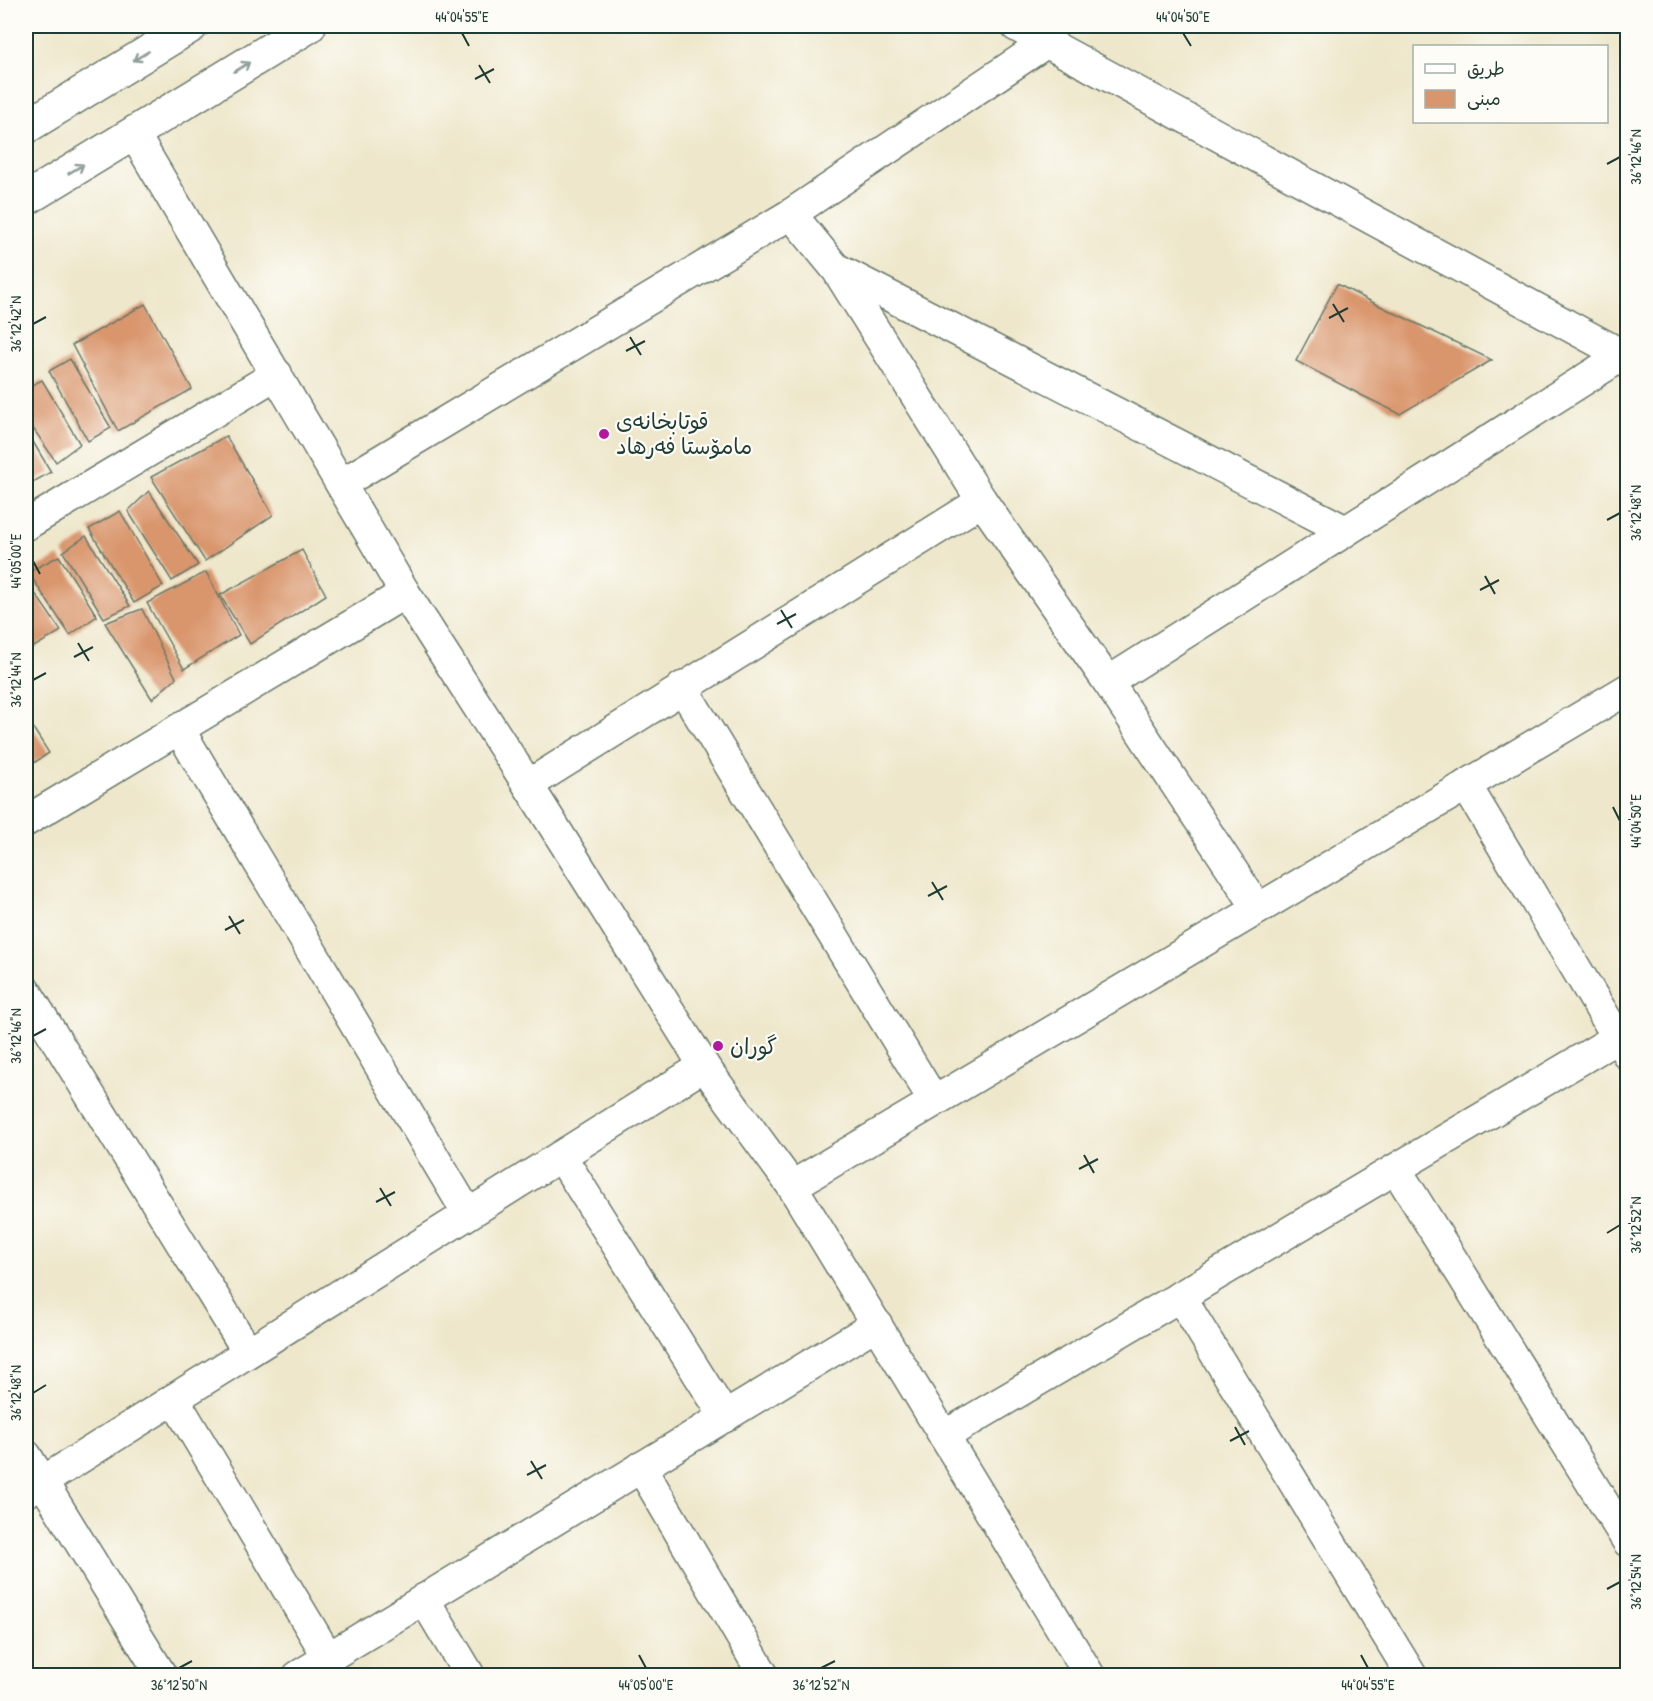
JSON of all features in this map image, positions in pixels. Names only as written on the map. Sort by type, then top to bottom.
[{"type":"street","points":[[26,127],[191,26]]},
{"type":"street","points":[[26,199],[309,26]]},
{"type":"street","points":[[1016,26],[1625,357],[1108,682]]},
{"type":"street","points":[[341,484],[791,214],[1047,42]]},
{"type":"street","points":[[134,134],[405,593],[704,1066],[792,1186],[1090,1676]]},
{"type":"street","points":[[791,214],[837,270],[982,501],[1108,682],[1258,909]]},
{"type":"street","points":[[837,270],[1346,531]]},
{"type":"street","points":[[26,525],[277,374]]},
{"type":"street","points":[[528,785],[982,501]]},
{"type":"street","points":[[26,821],[405,593]]},
{"type":"street","points":[[682,687],[934,1101]]},
{"type":"street","points":[[792,1186],[1628,689]]},
{"type":"street","points":[[179,729],[468,1214]]},
{"type":"street","points":[[944,1436],[1396,1169],[1622,1047],[1466,785]]},
{"type":"street","points":[[26,991],[248,1352]]},
{"type":"street","points":[[34,1487],[704,1066]]},
{"type":"street","points":[[561,1156],[725,1417]]},
{"type":"street","points":[[1396,1169],[1628,1542]]},
{"type":"street","points":[[1180,1296],[1412,1676]]},
{"type":"street","points":[[298,1676],[876,1324]]},
{"type":"street","points":[[174,1399],[328,1657]]},
{"type":"street","points":[[26,1455],[34,1487],[162,1676]]},
{"type":"street","points":[[642,1467],[764,1676]]},
{"type":"street","points":[[424,1599],[470,1676]]},
{"type":"building","points":[[1337,284],[1492,360],[1400,414],[1363,396],[1296,361]]},
{"type":"building","points":[[145,304],[192,389],[118,431],[72,345]]},
{"type":"building","points":[[70,359],[111,428],[88,441],[49,371]]},
{"type":"building","points":[[42,380],[80,444],[56,462],[26,418],[26,388]]},
{"type":"building","points":[[26,430],[51,472],[26,486]]},
{"type":"building","points":[[226,436],[273,515],[205,561],[151,477]]},
{"type":"building","points":[[149,491],[198,565],[172,581],[128,511]]},
{"type":"building","points":[[120,511],[163,586],[134,603],[89,529]]},
{"type":"building","points":[[86,536],[130,606],[104,618],[63,552]]},
{"type":"building","points":[[302,550],[326,595],[250,644],[220,595]]},
{"type":"building","points":[[59,556],[97,616],[70,635],[28,572]]},
{"type":"building","points":[[206,572],[239,635],[184,669],[147,603]]},
{"type":"building","points":[[26,580],[61,631],[34,647],[26,634]]},
{"type":"building","points":[[142,609],[176,678],[152,699],[105,623]]},
{"type":"building","points":[[26,717],[49,753],[26,768]]},
{"type":"place","name":"قوتابخانەی مامۆستا فەرهاد","points":[[604,434]]},
{"type":"place","name":"گوران","points":[[718,1046]]}]
